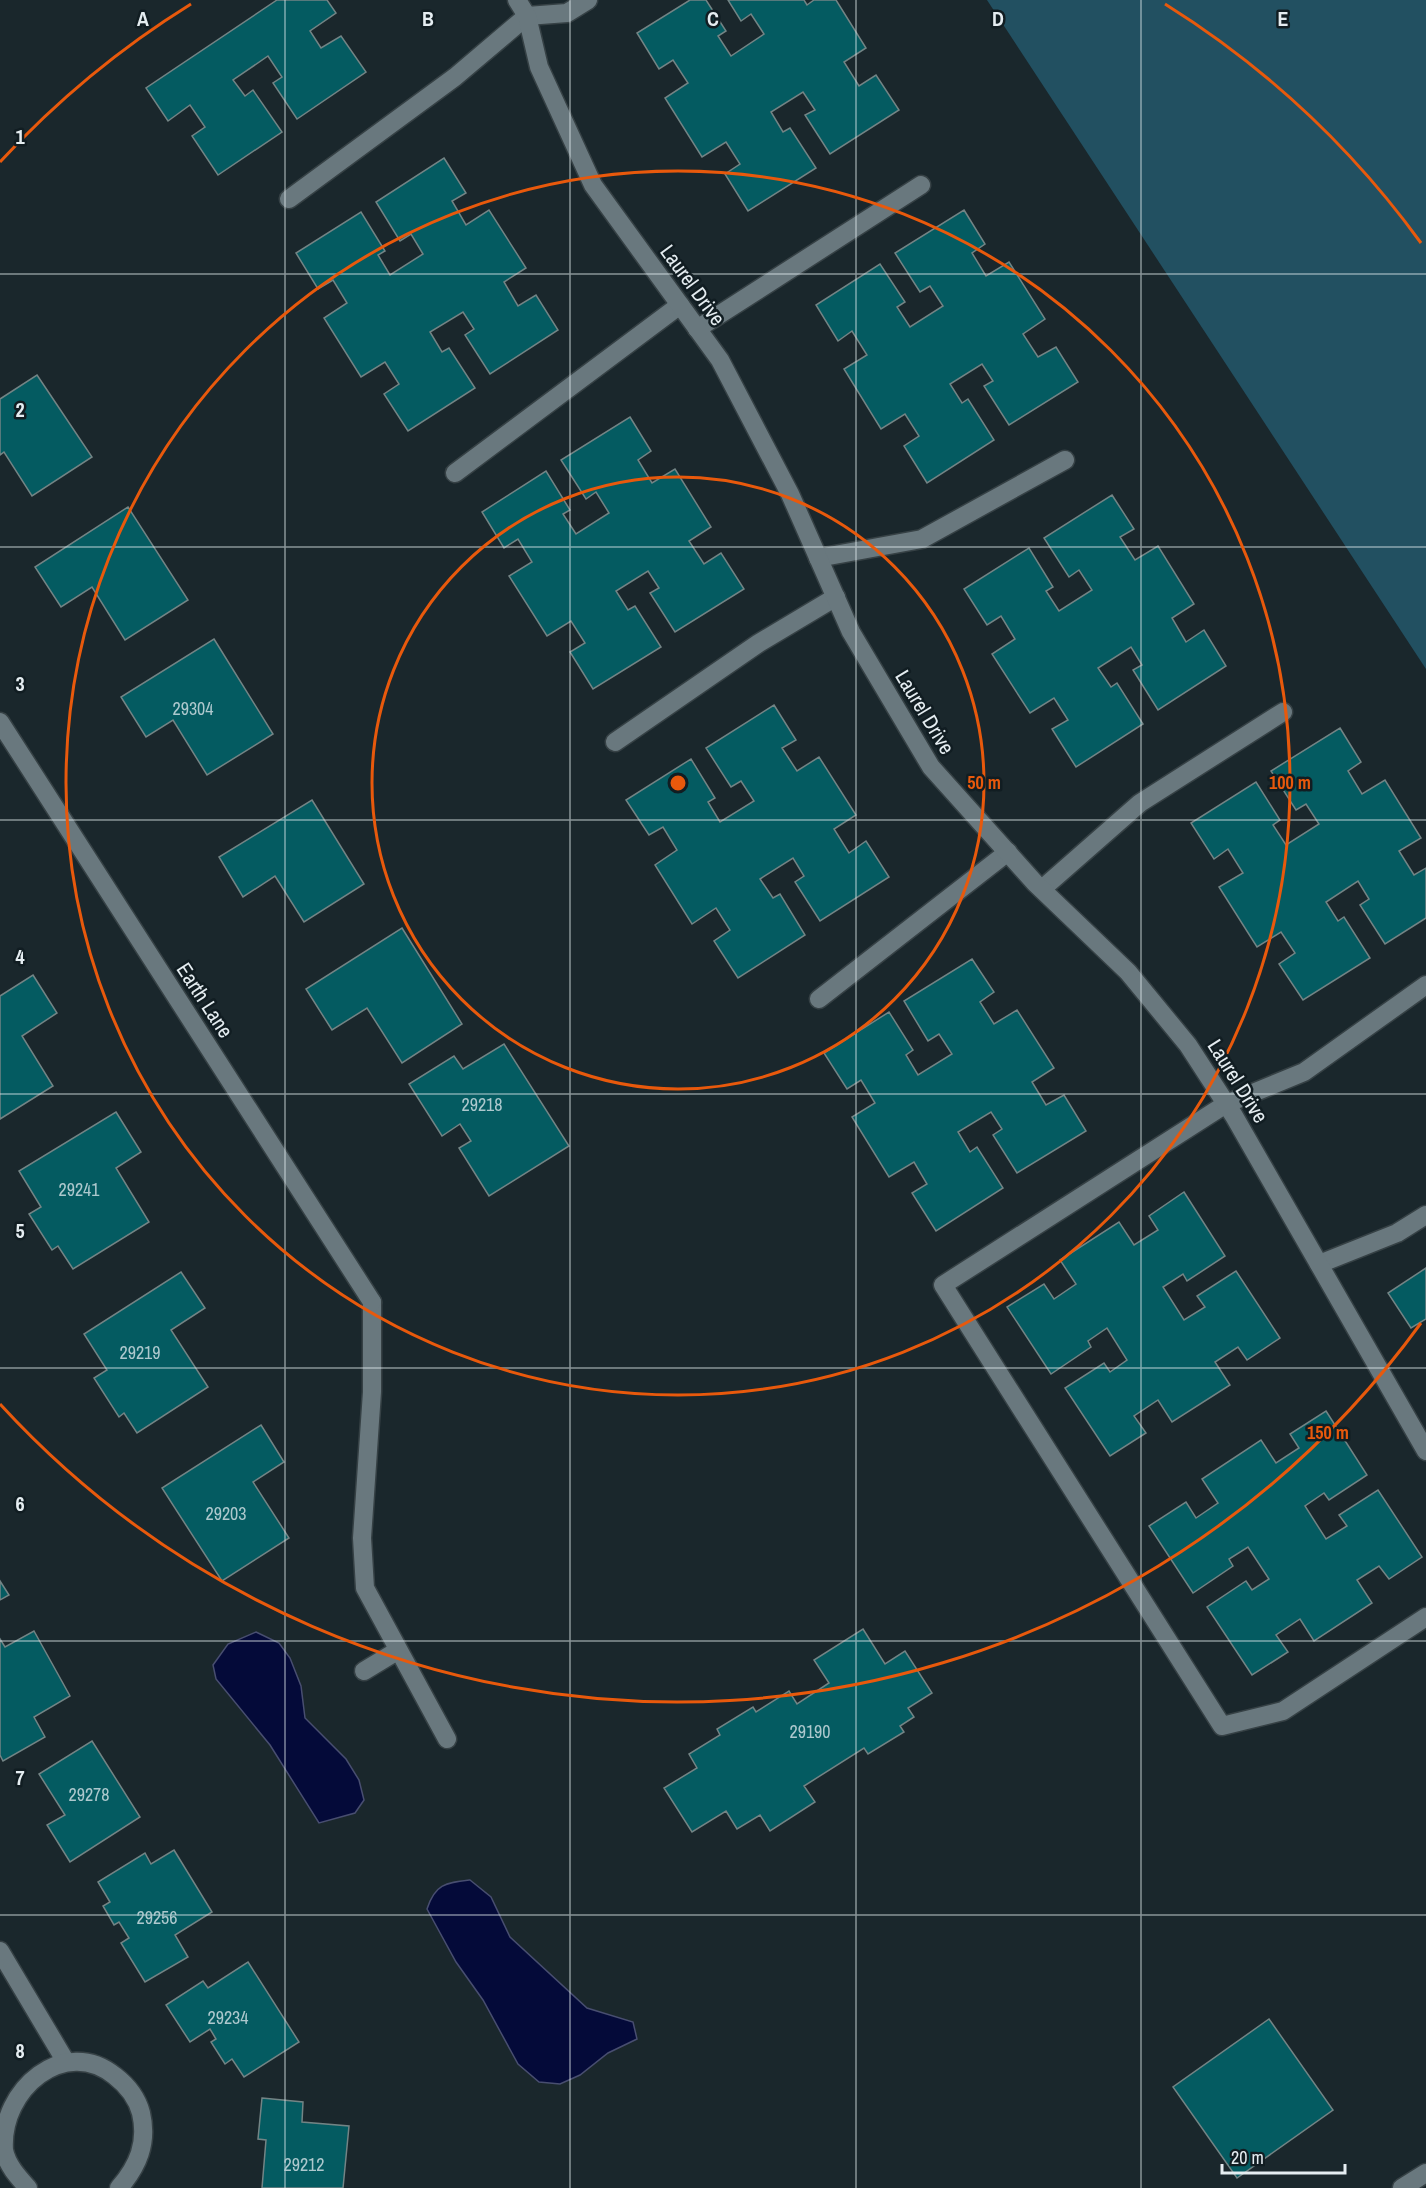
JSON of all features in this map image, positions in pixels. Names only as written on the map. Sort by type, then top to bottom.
[{"type":"street","name":"Laurel Drive","points":[[517,0],[527,16],[539,67],[593,185],[720,360],[790,494],[851,632],[931,768],[1042,889],[1128,972],[1188,1045],[1226,1104],[1426,1451]]},
{"type":"street","points":[[288,199],[455,77],[527,16],[567,13],[588,0]]},
{"type":"street","points":[[697,329],[921,185]]},
{"type":"street","points":[[455,473],[680,305]]},
{"type":"street","points":[[818,558],[922,539],[1065,460]]},
{"type":"street","points":[[615,742],[759,643],[836,597]]},
{"type":"street","points":[[1042,889],[1140,804],[1283,712]]},
{"type":"street","name":"Earth Lane","points":[[0,722],[372,1302],[372,1392],[362,1538],[365,1588],[398,1652]]},
{"type":"street","points":[[819,999],[1008,852]]},
{"type":"street","points":[[1426,986],[1304,1072],[1226,1104],[943,1286],[1222,1726],[1283,1711],[1426,1617]]},
{"type":"street","points":[[1319,1264],[1397,1233],[1426,1215]]},
{"type":"street","points":[[364,1671],[398,1652],[447,1739]]},
{"type":"street","points":[[0,1951],[66,2062]]},
{"type":"street","points":[[28,2188],[14,2173],[4,2150],[2,2126],[9,2103],[23,2083],[36,2073],[66,2062],[89,2063],[110,2072],[127,2086],[139,2105],[144,2127],[142,2149],[134,2170],[119,2188]]},
{"type":"street","points":[[1402,2188],[1426,2173]]},
{"type":"shaded area","points":[[987,0],[1426,0],[1426,669]]},
{"type":"shaded area","points":[[256,1632],[279,1643],[290,1658],[301,1686],[305,1718],[346,1759],[359,1780],[364,1800],[355,1813],[319,1823],[270,1745],[216,1679],[213,1665],[228,1644]]},
{"type":"shaded area","points":[[470,1880],[491,1897],[510,1937],[587,2008],[633,2022],[637,2039],[608,2053],[580,2075],[560,2084],[539,2082],[518,2064],[483,2000],[456,1962],[427,1909],[434,1894],[442,1886]]},
{"type":"building","points":[[277,0],[327,0],[336,13],[310,31],[321,48],[341,36],[366,72],[297,119],[273,83],[282,77],[268,56],[233,80],[245,96],[253,90],[282,132],[218,175],[192,136],[205,127],[190,105],[168,121],[146,88]]},
{"type":"building","points":[[690,0],[706,0],[726,31],[718,36],[731,56],[764,34],[751,14],[741,21],[728,0],[804,0],[807,5],[814,0],[836,0],[866,48],[844,62],[859,86],[876,75],[899,110],[830,154],[805,115],[815,110],[803,92],[771,112],[783,132],[790,128],[816,168],[748,211],[725,174],[740,164],[726,142],[702,157],[665,98],[688,83],[673,60],[659,69],[637,33]]},
{"type":"building","points":[[444,158],[466,193],[452,201],[466,225],[489,210],[526,268],[504,282],[518,306],[536,295],[558,330],[490,374],[465,335],[474,329],[463,312],[430,332],[442,352],[449,348],[475,388],[408,431],[384,394],[399,384],[385,362],[361,377],[324,318],[347,303],[333,280],[318,289],[296,253],[361,212],[385,251],[378,255],[390,275],[423,254],[411,234],[400,241],[376,202]]},
{"type":"building","points":[[964,210],[985,244],[972,253],[986,276],[1009,262],[1045,319],[1023,334],[1038,357],[1056,347],[1078,382],[1009,425],[984,386],[993,381],[982,364],[950,384],[962,403],[968,399],[994,440],[927,483],[904,446],[919,436],[905,414],[881,429],[844,369],[867,355],[852,331],[838,341],[816,305],[880,264],[905,302],[897,307],[910,327],[943,306],[930,286],[920,292],[895,253]]},
{"type":"building","points":[[37,375],[92,457],[32,496],[4,452],[0,455],[0,399]]},
{"type":"building","points":[[630,417],[651,451],[638,460],[652,483],[675,469],[711,527],[689,541],[704,564],[721,553],[744,589],[675,632],[650,593],[659,588],[648,571],[616,591],[628,610],[635,606],[661,647],[593,689],[570,652],[585,643],[571,621],[547,636],[509,576],[532,562],[518,539],[504,548],[482,512],[546,471],[570,510],[563,514],[576,534],[609,513],[596,492],[586,499],[561,460]]},
{"type":"building","points":[[1112,495],[1134,529],[1120,537],[1135,560],[1158,546],[1194,604],[1172,618],[1186,642],[1204,630],[1226,666],[1158,710],[1133,670],[1142,665],[1131,647],[1098,668],[1111,687],[1117,683],[1143,724],[1076,767],[1052,729],[1068,720],[1054,698],[1030,713],[992,654],[1015,639],[1001,616],[987,625],[964,589],[1029,548],[1053,587],[1046,591],[1059,611],[1092,590],[1079,570],[1069,577],[1044,538]]},
{"type":"building","points":[[128,507],[188,600],[125,640],[92,587],[61,607],[35,567]]},
{"type":"building","points":[[214,639],[273,734],[207,775],[173,720],[146,737],[121,697]]},
{"type":"building","points":[[774,705],[796,740],[782,748],[797,771],[819,757],[856,815],[834,829],[849,853],[866,841],[889,877],[820,921],[795,882],[804,876],[793,858],[760,879],[773,898],[780,894],[805,935],[738,978],[714,941],[730,930],[716,908],[692,924],[655,865],[677,850],[663,827],[649,835],[626,800],[691,759],[715,798],[708,802],[720,822],[754,801],[741,781],[731,787],[706,748]]},
{"type":"building","points":[[1340,728],[1361,762],[1348,771],[1362,794],[1385,780],[1421,838],[1399,851],[1414,875],[1426,868],[1426,918],[1385,944],[1360,905],[1369,899],[1358,881],[1326,902],[1338,921],[1344,917],[1370,958],[1303,1000],[1279,964],[1295,953],[1281,932],[1257,947],[1219,887],[1243,873],[1228,849],[1214,859],[1191,823],[1256,782],[1280,820],[1273,825],[1286,845],[1319,824],[1306,804],[1296,810],[1271,771]]},
{"type":"building","points":[[312,800],[364,884],[304,922],[275,876],[243,897],[219,857]]},
{"type":"building","points":[[402,928],[462,1024],[402,1063],[367,1008],[332,1030],[306,989]]},
{"type":"building","points":[[972,959],[994,992],[980,1002],[994,1024],[1017,1010],[1054,1068],[1032,1082],[1046,1105],[1064,1095],[1086,1131],[1017,1173],[993,1135],[1002,1129],[991,1112],[958,1132],[970,1152],[977,1147],[1003,1188],[936,1231],[912,1193],[927,1184],[914,1162],[889,1177],[852,1117],[875,1103],[861,1080],[847,1089],[824,1053],[889,1012],[913,1050],[906,1055],[918,1075],[952,1054],[939,1034],[928,1041],[904,1001]]},
{"type":"building","points":[[33,975],[57,1013],[22,1036],[53,1086],[0,1119],[0,996]]},
{"type":"building","points":[[504,1044],[569,1146],[489,1196],[459,1148],[471,1141],[460,1124],[442,1136],[409,1084],[454,1056],[463,1069]]},
{"type":"building","points":[[116,1112],[141,1152],[116,1168],[149,1222],[73,1269],[58,1246],[52,1250],[29,1214],[41,1207],[19,1171]]},
{"type":"building","points":[[1184,1192],[1225,1256],[1187,1281],[1183,1274],[1163,1287],[1184,1320],[1205,1307],[1197,1296],[1236,1271],[1280,1338],[1247,1360],[1238,1347],[1215,1362],[1230,1385],[1172,1422],[1158,1400],[1134,1416],[1146,1433],[1110,1456],[1065,1388],[1104,1363],[1110,1372],[1127,1360],[1107,1328],[1088,1341],[1091,1347],[1051,1374],[1007,1307],[1044,1284],[1054,1299],[1076,1284],[1060,1260],[1119,1222],[1134,1245],[1158,1230],[1149,1216]]},
{"type":"building","points":[[1426,1268],[1426,1319],[1411,1328],[1388,1293]]},
{"type":"building","points":[[181,1272],[205,1308],[171,1330],[208,1387],[137,1433],[124,1413],[119,1417],[94,1378],[107,1370],[84,1334]]},
{"type":"building","points":[[1326,1411],[1367,1475],[1329,1500],[1324,1493],[1305,1506],[1326,1539],[1347,1526],[1339,1515],[1378,1490],[1422,1557],[1389,1579],[1379,1566],[1357,1580],[1372,1603],[1314,1641],[1300,1619],[1276,1635],[1288,1652],[1252,1675],[1207,1607],[1246,1581],[1252,1590],[1269,1579],[1248,1547],[1229,1559],[1233,1566],[1193,1593],[1149,1526],[1186,1502],[1196,1518],[1218,1503],[1202,1479],[1261,1440],[1276,1463],[1299,1448],[1290,1434]]},
{"type":"building","points":[[261,1425],[284,1462],[253,1482],[289,1538],[222,1581],[162,1488]]},
{"type":"building","points":[[0,1581],[9,1595],[0,1600]]},
{"type":"building","points":[[863,1629],[885,1664],[905,1651],[932,1693],[908,1708],[914,1717],[900,1726],[904,1732],[868,1754],[864,1748],[804,1786],[815,1802],[770,1831],[760,1815],[737,1829],[726,1811],[692,1832],[664,1788],[697,1768],[689,1754],[720,1735],[717,1729],[753,1707],[756,1712],[789,1691],[797,1704],[829,1683],[814,1660]]},
{"type":"building","points":[[34,1631],[70,1696],[34,1717],[45,1737],[3,1761],[0,1755],[0,1639],[5,1647]]},
{"type":"building","points":[[92,1741],[140,1817],[70,1862],[47,1825],[65,1815],[39,1774]]},
{"type":"building","points":[[174,1850],[212,1912],[175,1935],[188,1957],[145,1982],[121,1943],[129,1938],[119,1922],[114,1925],[103,1906],[110,1902],[98,1882],[145,1853],[151,1864]]},
{"type":"building","points":[[248,1962],[299,2042],[244,2077],[232,2059],[225,2064],[211,2042],[216,2039],[210,2029],[190,2042],[166,2005],[203,1981],[208,1988]]},
{"type":"building","points":[[1269,2019],[1333,2110],[1237,2178],[1173,2087]]},
{"type":"building","points":[[262,2098],[303,2102],[302,2122],[349,2126],[343,2188],[262,2188],[266,2140],[258,2139]]}]
